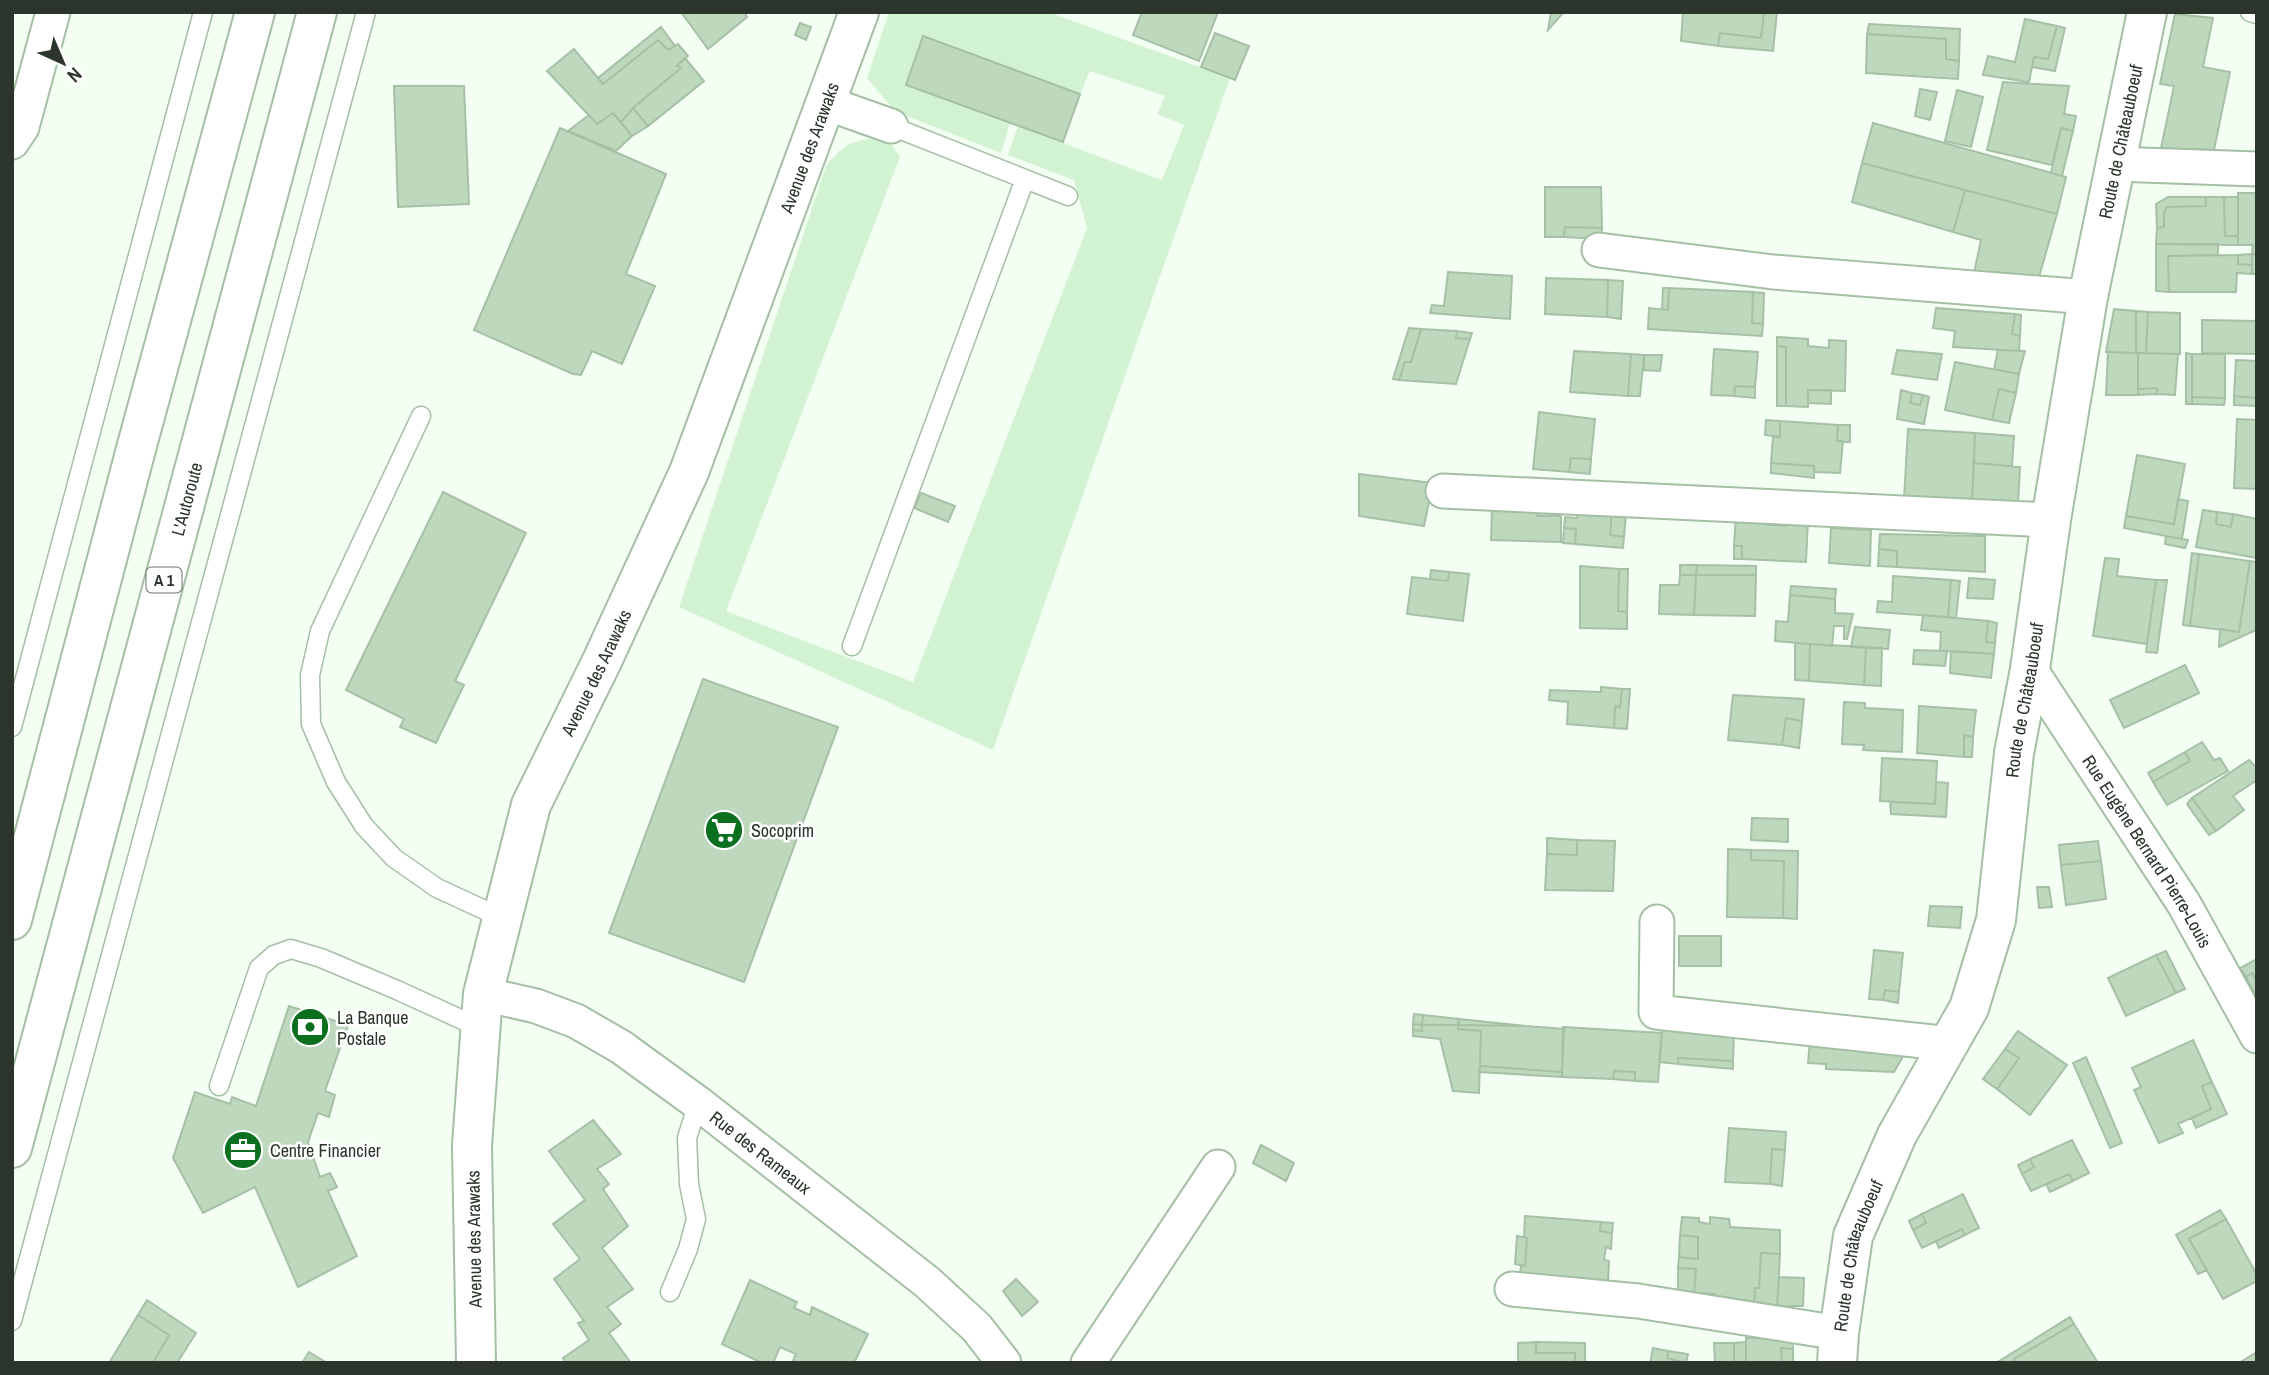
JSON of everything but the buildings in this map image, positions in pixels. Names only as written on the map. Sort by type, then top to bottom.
[{"type":"main road","points":[[12,920],[255,12]]},
{"type":"main road","name":"L'Autoroute","points":[[12,1148],[317,12]]},
{"type":"main road","name":"Avenue des Arawaks","points":[[476,1363],[472,1145],[482,1011],[531,805],[689,472],[859,12]]},
{"type":"main road","name":"Route de Châteauboeuf","points":[[1838,1348],[1853,1236],[1898,1135],[1969,1008],[1996,920],[2014,753],[2030,670],[2051,520],[2088,297],[2147,12]]},
{"type":"street","points":[[12,142],[22,127],[53,12]]},
{"type":"street","points":[[826,103],[891,126]]},
{"type":"street","points":[[2115,164],[2257,169]]},
{"type":"street","points":[[1600,250],[1773,272],[2088,297]]},
{"type":"street","points":[[1443,491],[2051,520]]},
{"type":"street","name":"Rue Eugène Bernard Pierre-Louis","points":[[2030,670],[2184,904],[2257,1036]]},
{"type":"street","points":[[1657,922],[1656,1012],[1951,1044]]},
{"type":"street","name":"Rue des Rameaux","points":[[482,1011],[536,1006],[576,1021],[621,1047],[698,1103],[927,1282],[977,1328],[1004,1363]]},
{"type":"street","points":[[1088,1363],[1218,1167]]},
{"type":"street","points":[[1512,1289],[1638,1301],[1838,1348]]},
{"type":"lane","points":[[12,727],[203,12]]},
{"type":"lane","points":[[12,1321],[366,12]]},
{"type":"lane","points":[[2250,12],[2257,14]]},
{"type":"lane","points":[[891,126],[1068,196]]},
{"type":"lane","points":[[852,646],[1025,179]]},
{"type":"lane","points":[[421,416],[320,631],[310,675],[312,724],[336,782],[364,826],[394,858],[437,888],[502,918]]},
{"type":"lane","points":[[219,1086],[259,968],[274,955],[292,949],[321,958],[397,990],[482,1011]]},
{"type":"lane","points":[[670,1292],[688,1249],[696,1219],[689,1184],[687,1138],[698,1103]]},
{"type":"green space","points":[[889,12],[1048,12],[1230,78],[993,750],[679,607],[826,166],[840,151],[859,141],[887,138],[900,157],[726,611],[913,682],[1087,228],[1074,180],[1008,155],[1018,126],[1162,180],[1184,125],[1157,114],[1165,96],[1090,71],[1080,94],[923,37],[906,85],[1010,123],[1001,153],[896,112],[867,78]]},
{"type":"place","name":"Socoprim","points":[[724,830]]},
{"type":"place","name":"La Banque Postale","points":[[310,1027]]},
{"type":"place","name":"Centre Financier","points":[[243,1150]]}]
